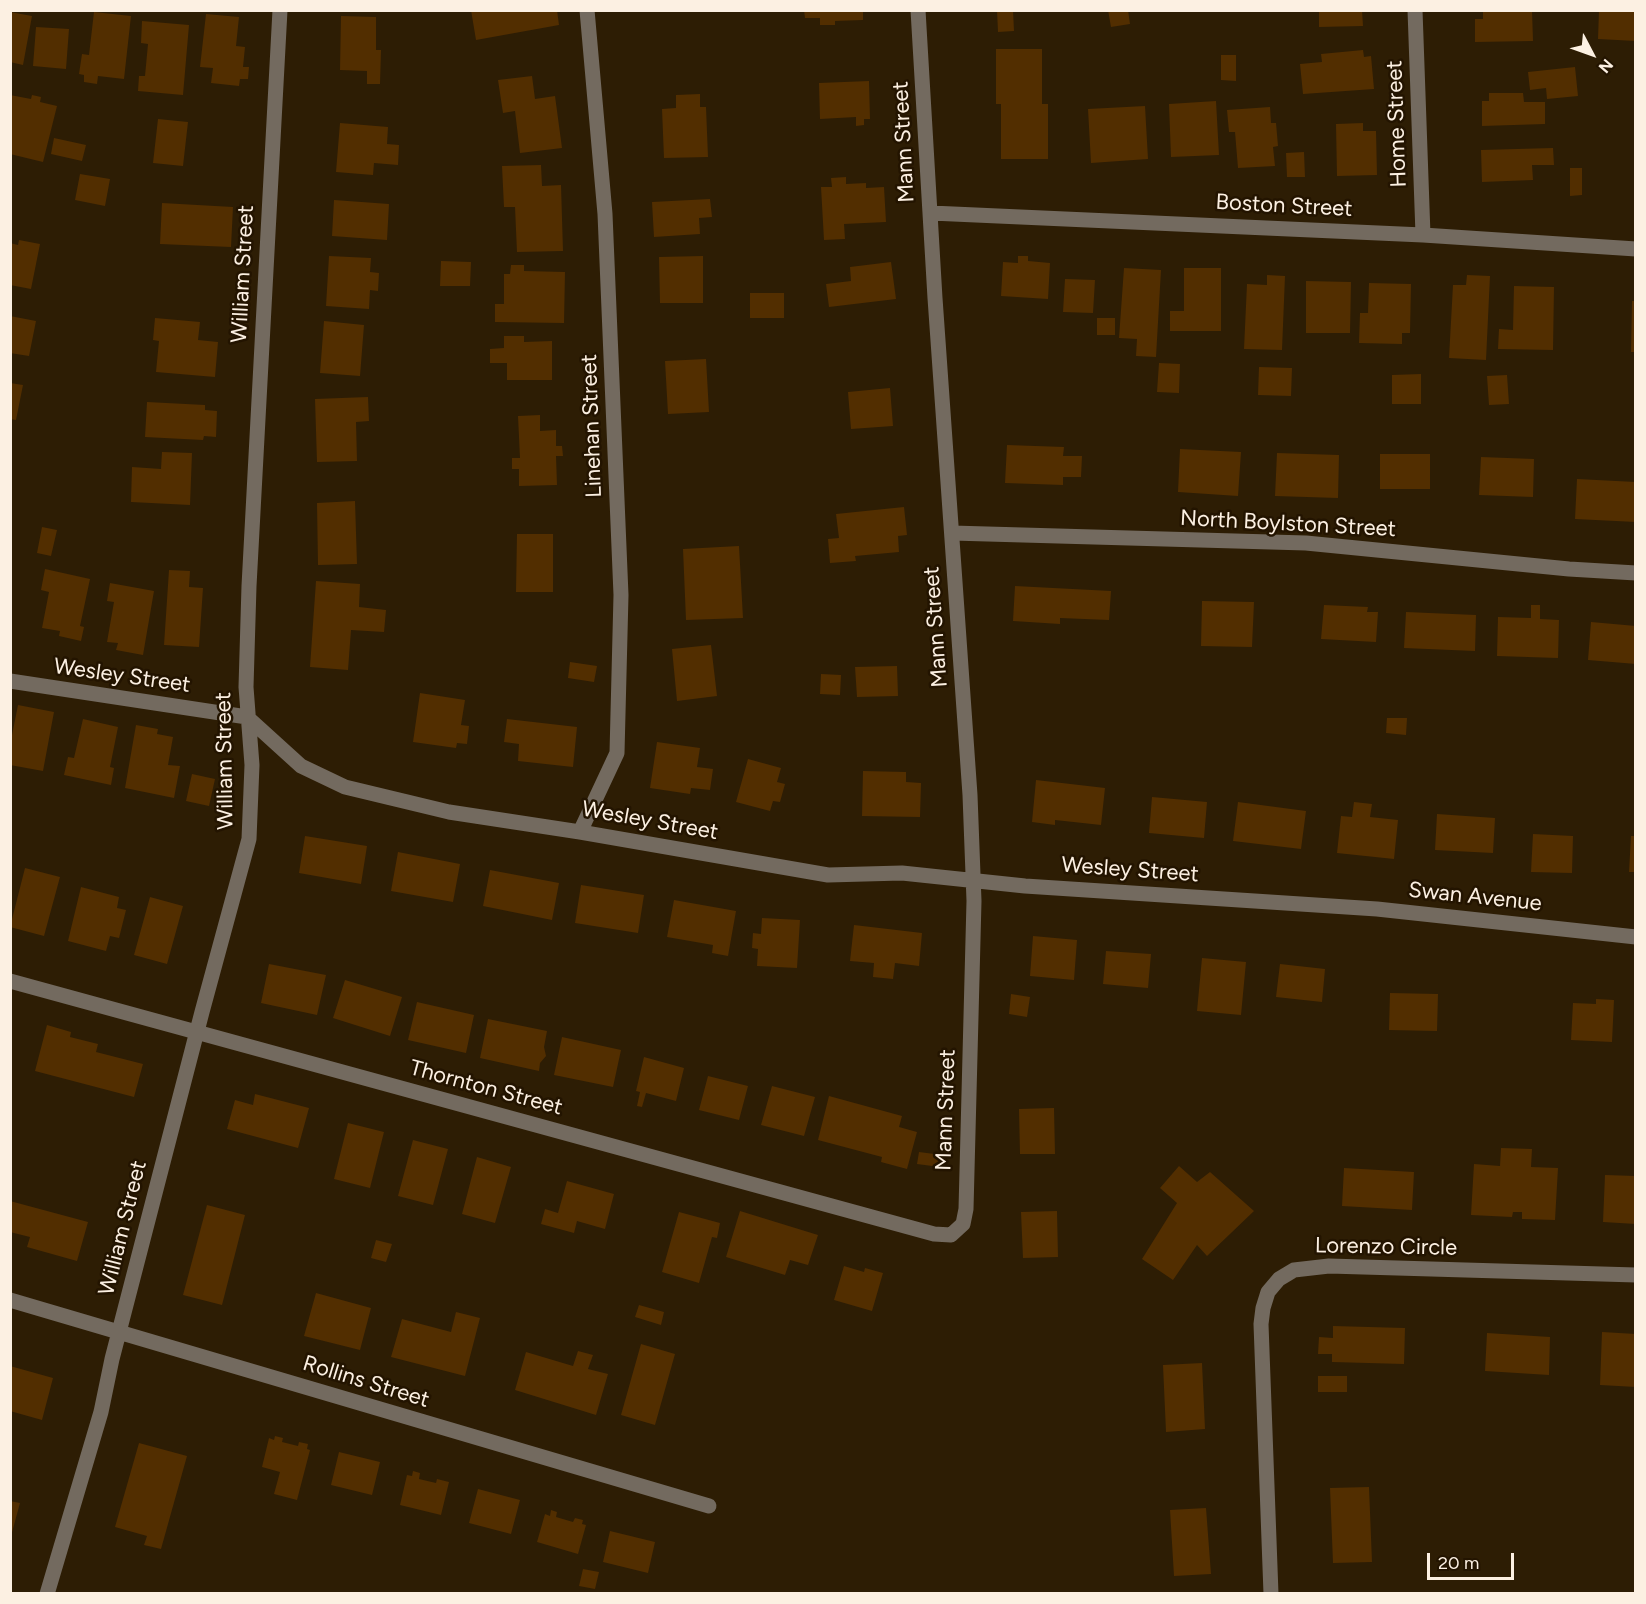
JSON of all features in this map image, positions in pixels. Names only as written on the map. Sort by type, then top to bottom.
[{"type":"street","name":"William Street","points":[[48,1593],[101,1412],[196,1032],[249,839],[252,765],[246,687],[249,586],[280,10]]},
{"type":"street","name":"Linehan Street","points":[[580,832],[617,753],[621,595],[605,214],[587,10]]},
{"type":"street","name":"Mann Street","points":[[918,10],[970,795],[973,880],[966,1209],[963,1224],[951,1235]]},
{"type":"street","name":"Home Street","points":[[1415,10],[1424,235]]},
{"type":"street","name":"Boston Street","points":[[931,213],[1424,235],[1635,249]]},
{"type":"street","name":"North Boylston Street","points":[[952,533],[1306,543],[1569,569],[1628,572]]},
{"type":"street","name":"Wesley Street","points":[[10,681],[36,687],[247,717],[301,766],[345,788],[450,812],[828,875],[902,873],[1025,886],[1310,904]]},
{"type":"street","name":"Swan Avenue","points":[[1310,904],[1635,936]]},
{"type":"street","name":"Thornton Street","points":[[10,981],[934,1234],[951,1235]]},
{"type":"street","name":"Lorenzo Circle","points":[[1271,1593],[1261,1324],[1268,1292],[1279,1279],[1294,1270],[1329,1266],[1635,1275]]},
{"type":"street","name":"Rollins Street","points":[[10,1300],[709,1506]]},
{"type":"building","points":[[471,10],[557,10],[559,25],[476,40]]},
{"type":"building","points":[[804,10],[863,10],[863,20],[835,21],[835,25],[820,25],[820,18],[805,18]]},
{"type":"building","points":[[997,10],[1013,10],[1014,31],[998,32]]},
{"type":"building","points":[[1108,10],[1128,10],[1130,24],[1111,27]]},
{"type":"building","points":[[1319,10],[1362,10],[1363,26],[1319,27]]},
{"type":"building","points":[[1532,10],[1533,41],[1475,42],[1475,19],[1483,19],[1483,11]]},
{"type":"building","points":[[1599,10],[1636,10],[1636,41],[1598,39]]},
{"type":"building","points":[[10,12],[32,16],[23,65],[10,62]]},
{"type":"building","points":[[94,12],[131,16],[124,79],[98,76],[97,84],[84,82],[84,75],[79,74],[82,54],[89,55]]},
{"type":"building","points":[[206,14],[239,17],[236,46],[245,47],[243,67],[249,67],[248,79],[240,79],[239,86],[211,83],[213,68],[200,67]]},
{"type":"building","points":[[341,16],[376,17],[376,50],[381,50],[380,84],[367,84],[367,71],[340,70]]},
{"type":"building","points":[[142,21],[189,25],[183,95],[138,91],[139,76],[145,76],[148,44],[141,43]]},
{"type":"building","points":[[36,27],[69,29],[66,69],[33,66]]},
{"type":"building","points":[[996,49],[1042,49],[1042,104],[1048,104],[1048,159],[1001,159],[1001,104],[996,104]]},
{"type":"building","points":[[1363,50],[1364,57],[1371,56],[1374,89],[1303,94],[1300,64],[1322,62],[1321,54]]},
{"type":"building","points":[[1221,55],[1236,55],[1236,81],[1221,80]]},
{"type":"building","points":[[1575,67],[1578,96],[1547,99],[1546,88],[1530,90],[1528,72]]},
{"type":"building","points":[[532,76],[535,99],[555,96],[562,148],[520,153],[515,111],[503,113],[498,80]]},
{"type":"building","points":[[869,81],[870,119],[864,119],[864,125],[856,126],[856,117],[820,119],[819,83]]},
{"type":"building","points":[[1489,93],[1523,93],[1524,102],[1545,102],[1545,124],[1482,126],[1482,101],[1489,101]]},
{"type":"building","points":[[700,94],[700,107],[706,107],[708,157],[664,158],[662,109],[676,108],[676,95]]},
{"type":"building","points":[[10,95],[31,99],[32,95],[41,97],[40,102],[57,106],[43,162],[10,154]]},
{"type":"building","points":[[1216,101],[1219,155],[1171,157],[1169,104]]},
{"type":"building","points":[[1145,106],[1148,159],[1091,163],[1088,109]]},
{"type":"building","points":[[1270,107],[1271,123],[1276,123],[1278,146],[1273,147],[1275,166],[1238,168],[1235,132],[1229,132],[1227,110]]},
{"type":"building","points":[[158,119],[188,122],[183,166],[153,163]]},
{"type":"building","points":[[340,123],[388,127],[387,144],[399,145],[398,165],[374,163],[373,175],[336,172]]},
{"type":"building","points":[[1363,123],[1363,131],[1376,131],[1377,175],[1337,176],[1336,124]]},
{"type":"building","points":[[54,138],[86,145],[82,161],[51,154]]},
{"type":"building","points":[[1553,148],[1554,165],[1532,165],[1533,180],[1482,182],[1481,150]]},
{"type":"building","points":[[1304,152],[1305,177],[1287,177],[1286,153]]},
{"type":"building","points":[[541,165],[542,186],[561,185],[563,251],[517,252],[515,207],[504,207],[502,166]]},
{"type":"building","points":[[1570,168],[1582,168],[1582,195],[1570,196]]},
{"type":"building","points":[[80,174],[110,179],[105,206],[75,200]]},
{"type":"building","points":[[846,177],[846,184],[866,183],[866,188],[884,187],[886,222],[844,224],[845,239],[824,240],[821,187],[832,187],[831,178]]},
{"type":"building","points":[[710,199],[712,217],[699,218],[700,234],[654,237],[652,202]]},
{"type":"building","points":[[334,200],[389,204],[387,240],[332,236]]},
{"type":"building","points":[[162,203],[233,207],[231,247],[160,244]]},
{"type":"building","points":[[19,240],[40,244],[31,289],[10,285],[10,243],[18,245]]},
{"type":"building","points":[[329,256],[371,258],[370,272],[379,273],[378,291],[370,290],[369,309],[326,306]]},
{"type":"building","points":[[703,256],[703,303],[660,303],[659,257]]},
{"type":"building","points":[[1018,256],[1028,256],[1028,261],[1050,263],[1048,299],[1001,296],[1003,262],[1018,263]]},
{"type":"building","points":[[441,261],[471,262],[470,286],[440,286]]},
{"type":"building","points":[[891,262],[896,299],[829,307],[826,284],[851,281],[850,267]]},
{"type":"building","points":[[511,265],[524,265],[524,271],[565,272],[564,323],[495,322],[495,304],[504,304],[504,274],[510,274]]},
{"type":"building","points":[[1124,268],[1161,270],[1156,357],[1136,356],[1137,339],[1119,338]]},
{"type":"building","points":[[1184,268],[1221,268],[1221,331],[1170,331],[1170,311],[1184,311]]},
{"type":"building","points":[[1267,275],[1285,276],[1282,350],[1244,349],[1247,284],[1267,285]]},
{"type":"building","points":[[1467,275],[1490,276],[1486,360],[1449,358],[1453,285],[1466,285]]},
{"type":"building","points":[[1065,279],[1095,280],[1093,313],[1063,312]]},
{"type":"building","points":[[1306,281],[1351,282],[1350,333],[1306,333]]},
{"type":"building","points":[[1369,283],[1411,284],[1410,333],[1402,333],[1402,344],[1359,343],[1360,313],[1368,313]]},
{"type":"building","points":[[1514,286],[1554,287],[1553,350],[1498,349],[1499,329],[1513,330]]},
{"type":"building","points":[[750,293],[784,293],[784,318],[750,318]]},
{"type":"building","points":[[1632,301],[1636,301],[1636,352],[1631,352]]},
{"type":"building","points":[[10,316],[36,321],[29,356],[10,353]]},
{"type":"building","points":[[155,318],[200,322],[198,340],[218,342],[215,377],[156,372],[159,341],[153,340]]},
{"type":"building","points":[[1097,318],[1115,318],[1115,335],[1097,335]]},
{"type":"building","points":[[324,321],[364,325],[360,376],[320,373]]},
{"type":"building","points":[[504,336],[524,336],[524,342],[552,341],[552,380],[507,380],[507,363],[490,363],[490,349],[504,348]]},
{"type":"building","points":[[706,359],[709,412],[668,414],[665,361]]},
{"type":"building","points":[[1159,363],[1180,364],[1179,393],[1157,392]]},
{"type":"building","points":[[1259,367],[1292,368],[1291,396],[1258,395]]},
{"type":"building","points":[[1421,374],[1421,404],[1392,404],[1392,375]]},
{"type":"building","points":[[1507,375],[1509,404],[1489,405],[1487,376]]},
{"type":"building","points":[[10,383],[23,385],[16,420],[10,419]]},
{"type":"building","points":[[890,388],[893,426],[851,429],[848,392]]},
{"type":"building","points":[[368,397],[369,421],[356,422],[357,461],[317,462],[315,399]]},
{"type":"building","points":[[147,402],[205,405],[205,410],[217,411],[216,437],[204,436],[203,440],[145,437]]},
{"type":"building","points":[[540,415],[540,431],[556,430],[556,446],[562,446],[563,456],[556,456],[557,485],[519,486],[519,469],[512,469],[512,458],[520,458],[518,416]]},
{"type":"building","points":[[1007,445],[1064,447],[1063,456],[1082,456],[1081,477],[1063,477],[1063,485],[1005,483]]},
{"type":"building","points":[[1180,449],[1241,452],[1238,496],[1178,492]]},
{"type":"building","points":[[162,452],[192,453],[190,505],[131,502],[132,467],[161,469]]},
{"type":"building","points":[[1277,453],[1339,455],[1338,498],[1275,496]]},
{"type":"building","points":[[1380,454],[1430,454],[1430,489],[1380,489]]},
{"type":"building","points":[[1481,457],[1534,459],[1533,497],[1479,495]]},
{"type":"building","points":[[1577,479],[1636,482],[1636,522],[1575,519]]},
{"type":"building","points":[[355,501],[357,564],[318,565],[317,503]]},
{"type":"building","points":[[904,507],[907,535],[898,536],[899,552],[855,556],[856,561],[830,563],[828,539],[839,538],[836,514]]},
{"type":"building","points":[[42,527],[57,530],[51,556],[37,553]]},
{"type":"building","points":[[517,534],[553,534],[553,592],[516,592]]},
{"type":"building","points":[[739,546],[743,618],[686,620],[683,549]]},
{"type":"building","points":[[45,569],[90,579],[80,626],[84,627],[81,641],[59,636],[60,631],[42,628],[49,592],[41,590]]},
{"type":"building","points":[[169,570],[190,571],[189,587],[203,588],[199,647],[164,645]]},
{"type":"building","points":[[316,581],[360,584],[359,607],[386,610],[384,632],[351,630],[348,670],[310,667]]},
{"type":"building","points":[[110,583],[154,591],[143,655],[116,650],[118,643],[107,642],[114,602],[107,601]]},
{"type":"building","points":[[1015,586],[1111,591],[1109,620],[1060,618],[1060,624],[1013,621]]},
{"type":"building","points":[[1202,601],[1254,602],[1252,647],[1201,646]]},
{"type":"building","points":[[1324,605],[1368,607],[1367,612],[1378,612],[1376,642],[1321,639]]},
{"type":"building","points":[[1531,605],[1540,605],[1540,619],[1559,620],[1558,658],[1497,656],[1498,617],[1531,618]]},
{"type":"building","points":[[1406,612],[1476,615],[1475,651],[1404,648]]},
{"type":"building","points":[[1591,622],[1636,626],[1636,664],[1588,660]]},
{"type":"building","points":[[711,645],[717,696],[677,701],[672,649]]},
{"type":"building","points":[[570,662],[597,666],[594,682],[568,678]]},
{"type":"building","points":[[897,666],[898,696],[857,697],[855,667]]},
{"type":"building","points":[[821,674],[841,675],[840,695],[820,694]]},
{"type":"building","points":[[420,693],[465,700],[461,725],[469,726],[467,744],[457,743],[456,748],[413,742]]},
{"type":"building","points":[[18,705],[54,712],[43,771],[10,765],[10,745]]},
{"type":"building","points":[[1387,718],[1407,718],[1406,735],[1386,733]]},
{"type":"building","points":[[83,719],[118,727],[110,767],[114,768],[111,785],[64,775],[68,757],[74,758]]},
{"type":"building","points":[[507,719],[577,727],[573,767],[518,761],[519,744],[504,742]]},
{"type":"building","points":[[136,725],[158,729],[157,734],[173,737],[168,765],[180,766],[174,798],[125,788]]},
{"type":"building","points":[[657,742],[700,748],[697,767],[713,769],[710,790],[691,788],[690,794],[650,788]]},
{"type":"building","points":[[748,759],[781,768],[777,782],[785,784],[780,802],[773,801],[770,811],[736,802]]},
{"type":"building","points":[[863,771],[906,772],[906,782],[921,783],[920,817],[862,816]]},
{"type":"building","points":[[192,774],[215,779],[209,806],[186,801]]},
{"type":"building","points":[[1036,780],[1105,788],[1101,825],[1055,820],[1055,825],[1032,822]]},
{"type":"building","points":[[1152,797],[1207,802],[1204,838],[1149,833]]},
{"type":"building","points":[[1238,802],[1306,811],[1301,849],[1233,841]]},
{"type":"building","points":[[1354,802],[1372,804],[1370,817],[1398,820],[1394,859],[1337,853],[1341,816],[1352,817]]},
{"type":"building","points":[[1437,814],[1495,818],[1493,853],[1435,850]]},
{"type":"building","points":[[1533,834],[1573,836],[1572,873],[1531,872]]},
{"type":"building","points":[[305,836],[367,846],[361,884],[299,873]]},
{"type":"building","points":[[1631,836],[1636,836],[1636,872],[1629,872]]},
{"type":"building","points":[[398,852],[460,864],[453,902],[391,891]]},
{"type":"building","points":[[25,868],[60,877],[44,936],[10,927]]},
{"type":"building","points":[[490,870],[559,883],[552,920],[483,906]]},
{"type":"building","points":[[581,885],[644,895],[638,933],[575,923]]},
{"type":"building","points":[[81,887],[119,897],[117,908],[126,910],[119,938],[110,936],[106,951],[68,941]]},
{"type":"building","points":[[150,897],[183,906],[167,964],[134,955]]},
{"type":"building","points":[[674,900],[736,911],[728,956],[712,953],[713,945],[667,937]]},
{"type":"building","points":[[762,918],[800,920],[797,968],[757,966],[758,949],[752,948],[753,933],[761,934]]},
{"type":"building","points":[[854,925],[922,933],[919,966],[895,963],[893,979],[873,977],[874,963],[850,961]]},
{"type":"building","points":[[1033,936],[1077,940],[1074,980],[1030,976]]},
{"type":"building","points":[[1106,951],[1151,954],[1148,988],[1103,984]]},
{"type":"building","points":[[1202,958],[1246,962],[1241,1015],[1197,1011]]},
{"type":"building","points":[[269,964],[326,975],[317,1015],[261,1003]]},
{"type":"building","points":[[1280,964],[1325,969],[1322,1002],[1276,997]]},
{"type":"building","points":[[345,980],[402,997],[390,1036],[333,1018]]},
{"type":"building","points":[[1390,993],[1438,994],[1437,1031],[1389,1030]]},
{"type":"building","points":[[1011,994],[1030,997],[1027,1017],[1009,1014]]},
{"type":"building","points":[[1596,999],[1614,1000],[1612,1042],[1571,1040],[1573,1003],[1596,1004]]},
{"type":"building","points":[[417,1002],[474,1015],[466,1053],[408,1040]]},
{"type":"building","points":[[488,1019],[547,1031],[544,1047],[546,1056],[540,1063],[539,1071],[480,1058]]},
{"type":"building","points":[[47,1025],[71,1032],[70,1037],[98,1044],[96,1052],[143,1064],[134,1097],[35,1071]]},
{"type":"building","points":[[562,1037],[621,1050],[613,1087],[554,1075]]},
{"type":"building","points":[[644,1057],[684,1068],[676,1101],[646,1093],[642,1107],[637,1106],[640,1092],[636,1091]]},
{"type":"building","points":[[708,1076],[748,1086],[739,1120],[699,1110]]},
{"type":"building","points":[[772,1086],[815,1097],[804,1136],[761,1125]]},
{"type":"building","points":[[255,1094],[309,1108],[298,1148],[227,1129],[235,1100],[253,1105]]},
{"type":"building","points":[[829,1096],[902,1116],[899,1127],[917,1132],[907,1169],[881,1162],[882,1157],[818,1140]]},
{"type":"building","points":[[1054,1108],[1055,1154],[1020,1154],[1019,1109]]},
{"type":"building","points":[[348,1123],[384,1132],[370,1188],[334,1179]]},
{"type":"building","points":[[413,1140],[448,1149],[433,1205],[398,1196]]},
{"type":"building","points":[[1501,1148],[1532,1149],[1531,1167],[1558,1168],[1555,1220],[1522,1219],[1522,1212],[1513,1212],[1512,1217],[1471,1215],[1474,1164],[1500,1166]]},
{"type":"building","points":[[919,1152],[942,1155],[940,1167],[917,1164]]},
{"type":"building","points":[[477,1157],[511,1167],[495,1223],[462,1214]]},
{"type":"building","points":[[1179,1166],[1197,1182],[1210,1172],[1254,1211],[1207,1256],[1197,1245],[1173,1280],[1142,1259],[1177,1203],[1160,1188]]},
{"type":"building","points":[[1344,1168],[1414,1172],[1412,1210],[1342,1206]]},
{"type":"building","points":[[1605,1175],[1636,1176],[1636,1224],[1603,1222]]},
{"type":"building","points":[[567,1181],[614,1194],[605,1229],[577,1221],[574,1233],[541,1224],[545,1209],[558,1213]]},
{"type":"building","points":[[10,1201],[88,1222],[77,1261],[27,1247],[30,1237],[10,1232]]},
{"type":"building","points":[[207,1205],[245,1215],[222,1305],[183,1295]]},
{"type":"building","points":[[740,1211],[818,1235],[808,1265],[790,1260],[785,1275],[726,1257]]},
{"type":"building","points":[[1057,1211],[1058,1257],[1023,1258],[1021,1212]]},
{"type":"building","points":[[679,1212],[720,1223],[717,1238],[712,1237],[699,1283],[662,1272]]},
{"type":"building","points":[[376,1240],[392,1244],[386,1262],[371,1258]]},
{"type":"building","points":[[844,1266],[864,1272],[865,1268],[883,1273],[872,1311],[834,1300]]},
{"type":"building","points":[[316,1293],[371,1308],[360,1350],[304,1336]]},
{"type":"building","points":[[639,1305],[664,1312],[661,1325],[635,1317]]},
{"type":"building","points":[[456,1312],[480,1318],[465,1376],[391,1357],[402,1319],[451,1332]]},
{"type":"building","points":[[1333,1326],[1405,1328],[1404,1364],[1332,1362],[1332,1354],[1318,1354],[1319,1337],[1333,1338]]},
{"type":"building","points":[[1602,1332],[1636,1334],[1636,1387],[1600,1385]]},
{"type":"building","points":[[1487,1333],[1550,1337],[1549,1375],[1485,1371]]},
{"type":"building","points":[[641,1344],[675,1354],[655,1425],[621,1415]]},
{"type":"building","points":[[578,1351],[593,1355],[588,1369],[608,1374],[596,1415],[515,1390],[526,1352],[573,1366]]},
{"type":"building","points":[[1202,1363],[1205,1429],[1166,1432],[1163,1365]]},
{"type":"building","points":[[10,1366],[53,1378],[42,1420],[10,1411]]},
{"type":"building","points":[[1318,1376],[1347,1376],[1347,1392],[1318,1392]]},
{"type":"building","points":[[275,1436],[283,1438],[282,1442],[298,1446],[299,1442],[308,1444],[307,1449],[310,1450],[297,1500],[274,1494],[280,1472],[262,1467],[269,1438],[274,1440]]},
{"type":"building","points":[[139,1443],[187,1456],[161,1549],[144,1545],[147,1536],[115,1527]]},
{"type":"building","points":[[339,1452],[380,1462],[372,1495],[331,1485]]},
{"type":"building","points":[[413,1471],[420,1473],[419,1479],[436,1483],[437,1479],[449,1482],[441,1515],[400,1505],[407,1475],[412,1476]]},
{"type":"building","points":[[1369,1487],[1372,1562],[1333,1563],[1330,1488]]},
{"type":"building","points":[[478,1489],[520,1500],[511,1534],[469,1523]]},
{"type":"building","points":[[10,1501],[20,1503],[11,1536],[10,1536]]},
{"type":"building","points":[[1206,1508],[1211,1574],[1174,1576],[1170,1510]]},
{"type":"building","points":[[551,1510],[557,1512],[556,1517],[573,1522],[575,1518],[583,1520],[582,1524],[586,1525],[578,1554],[537,1542],[545,1514],[550,1516]]},
{"type":"building","points":[[610,1531],[655,1542],[648,1573],[603,1562]]},
{"type":"building","points":[[583,1569],[599,1572],[595,1589],[579,1586]]}]
